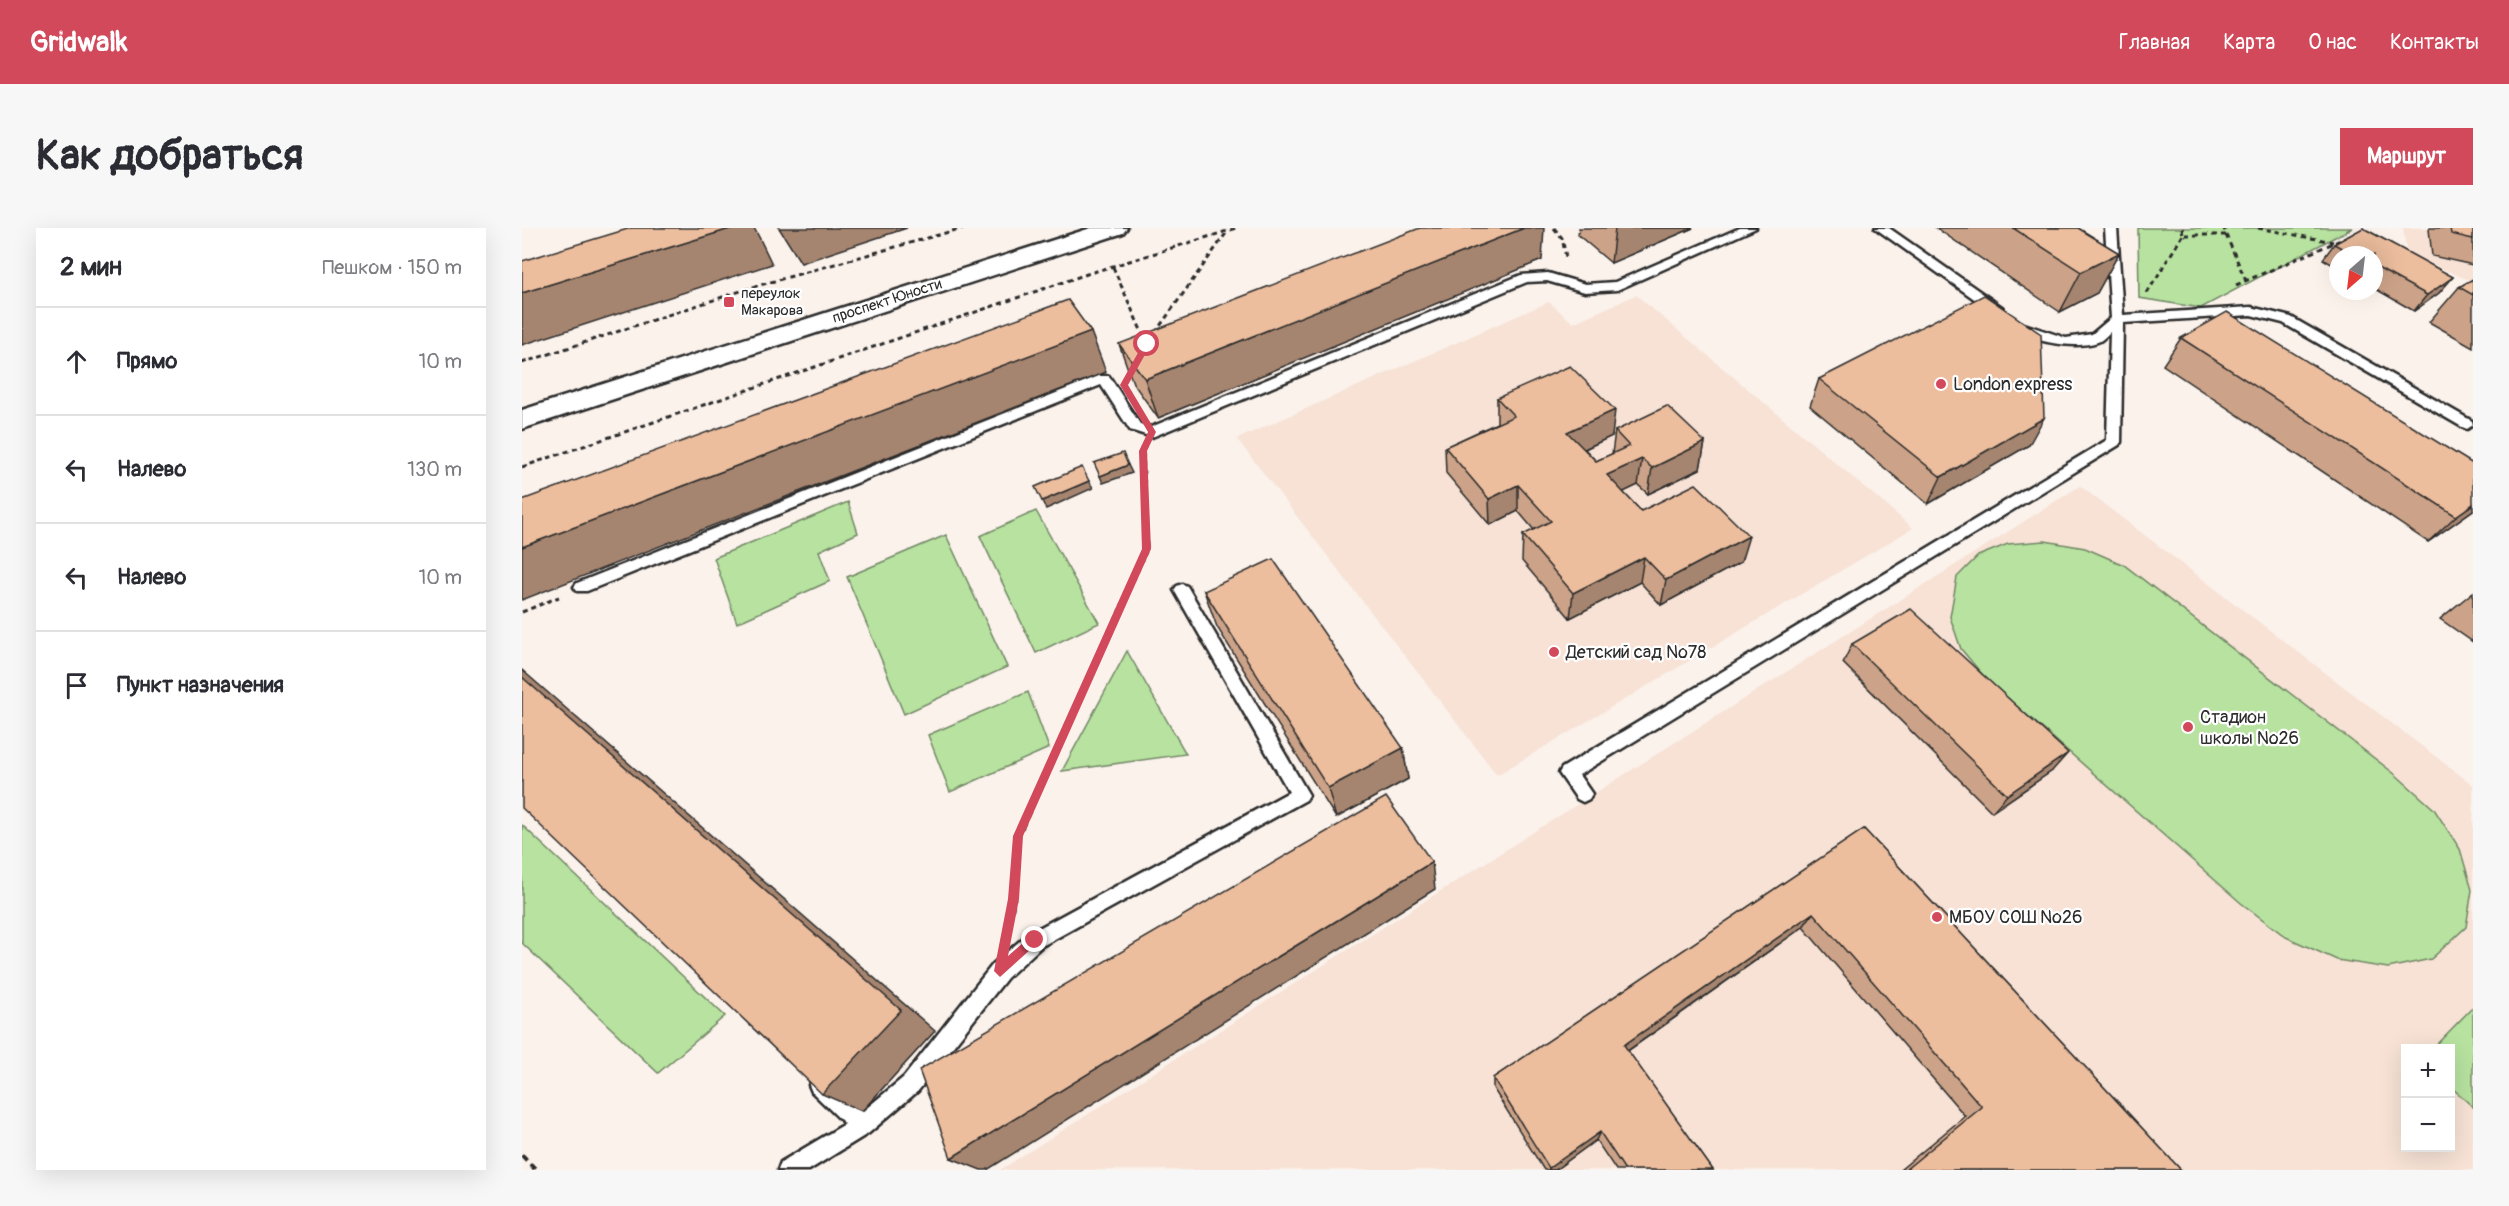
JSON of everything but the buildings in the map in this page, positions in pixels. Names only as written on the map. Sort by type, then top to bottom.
[{"type":"main road","name":"проспект Юности","points":[[522,420],[1115,228]]},
{"type":"lane","points":[[582,588],[1104,379],[1135,427],[1152,432],[1525,278],[1548,277],[1585,288],[1617,286],[1750,228]]},
{"type":"lane","points":[[1881,228],[2028,331],[2066,342],[2096,338],[2117,319],[2251,311],[2287,320],[2468,424]]},
{"type":"lane","points":[[1583,794],[1568,773],[2114,442],[2117,319],[2111,228]]},
{"type":"lane","points":[[789,1170],[862,1126],[912,1084],[1000,971],[1035,940],[1300,795],[1182,590]]},
{"type":"lane","points":[[801,1069],[862,1126]]},
{"type":"path","points":[[522,363],[753,287],[963,228]]},
{"type":"path","points":[[522,467],[1113,267],[1237,228]]},
{"type":"path","points":[[2166,315],[2182,308],[2146,295],[2183,235],[2182,228]]},
{"type":"path","points":[[2224,228],[2246,281]]},
{"type":"path","points":[[2258,228],[2334,242]]},
{"type":"path","points":[[1154,335],[1228,231]]},
{"type":"path","points":[[2235,285],[2354,234]]},
{"type":"path","points":[[2183,235],[2226,235]]},
{"type":"path","points":[[1113,267],[1147,344]]},
{"type":"path","points":[[1000,971],[1014,899],[1018,836],[1147,549],[1143,451],[1152,432]]},
{"type":"path","points":[[522,612],[582,588]]},
{"type":"path","points":[[522,1155],[536,1170]]},
{"type":"shaded area","points":[[2403,228],[2473,228],[2473,282],[2407,253]]},
{"type":"shaded area","name":"Детский сад №78","points":[[1636,295],[1913,528],[1497,775],[1237,439],[1549,302],[1573,323]]},
{"type":"shaded area","name":"МБОУ СОШ №26","points":[[2080,486],[2473,785],[2473,1170],[1000,1170]]},
{"type":"green space","points":[[2138,228],[2352,228],[2201,308],[2139,298]]},
{"type":"green space","points":[[848,502],[858,533],[819,551],[830,581],[737,623],[714,558]]},
{"type":"green space","points":[[1036,511],[1099,623],[1036,653],[980,536]]},
{"type":"green space","points":[[946,535],[1007,667],[904,714],[847,577]]},
{"type":"green space","name":"Стадион школы №26","points":[[2045,541],[2085,548],[2124,565],[2396,775],[2434,809],[2460,849],[2472,890],[2466,927],[2431,959],[2388,968],[2337,960],[2286,937],[2241,903],[1987,680],[1961,649],[1950,617],[1957,577],[1978,556],[2008,544]]},
{"type":"green space","points":[[1127,651],[1186,754],[1062,771]]},
{"type":"green space","points":[[1028,692],[1049,748],[950,792],[928,735]]},
{"type":"green space","points":[[522,825],[725,1016],[658,1073],[522,943]]},
{"type":"green space","points":[[2473,1007],[2473,1107],[2455,1091],[2455,1044],[2437,1044]]},
{"type":"place","name":"переулок Макарова","points":[[729,302]]},
{"type":"place","name":"London express","points":[[1941,384]]},
{"type":"place","name":"Детский сад №78","points":[[1554,652]]},
{"type":"place","name":"Стадион школы №26","points":[[2188,727]]},
{"type":"place","name":"МБОУ СОШ №26","points":[[1937,917]]},
{"type":"route","points":[[1035,940],[1000,971],[1014,899],[1018,836],[1147,549],[1143,451],[1152,432],[1124,385],[1147,344]]}]
